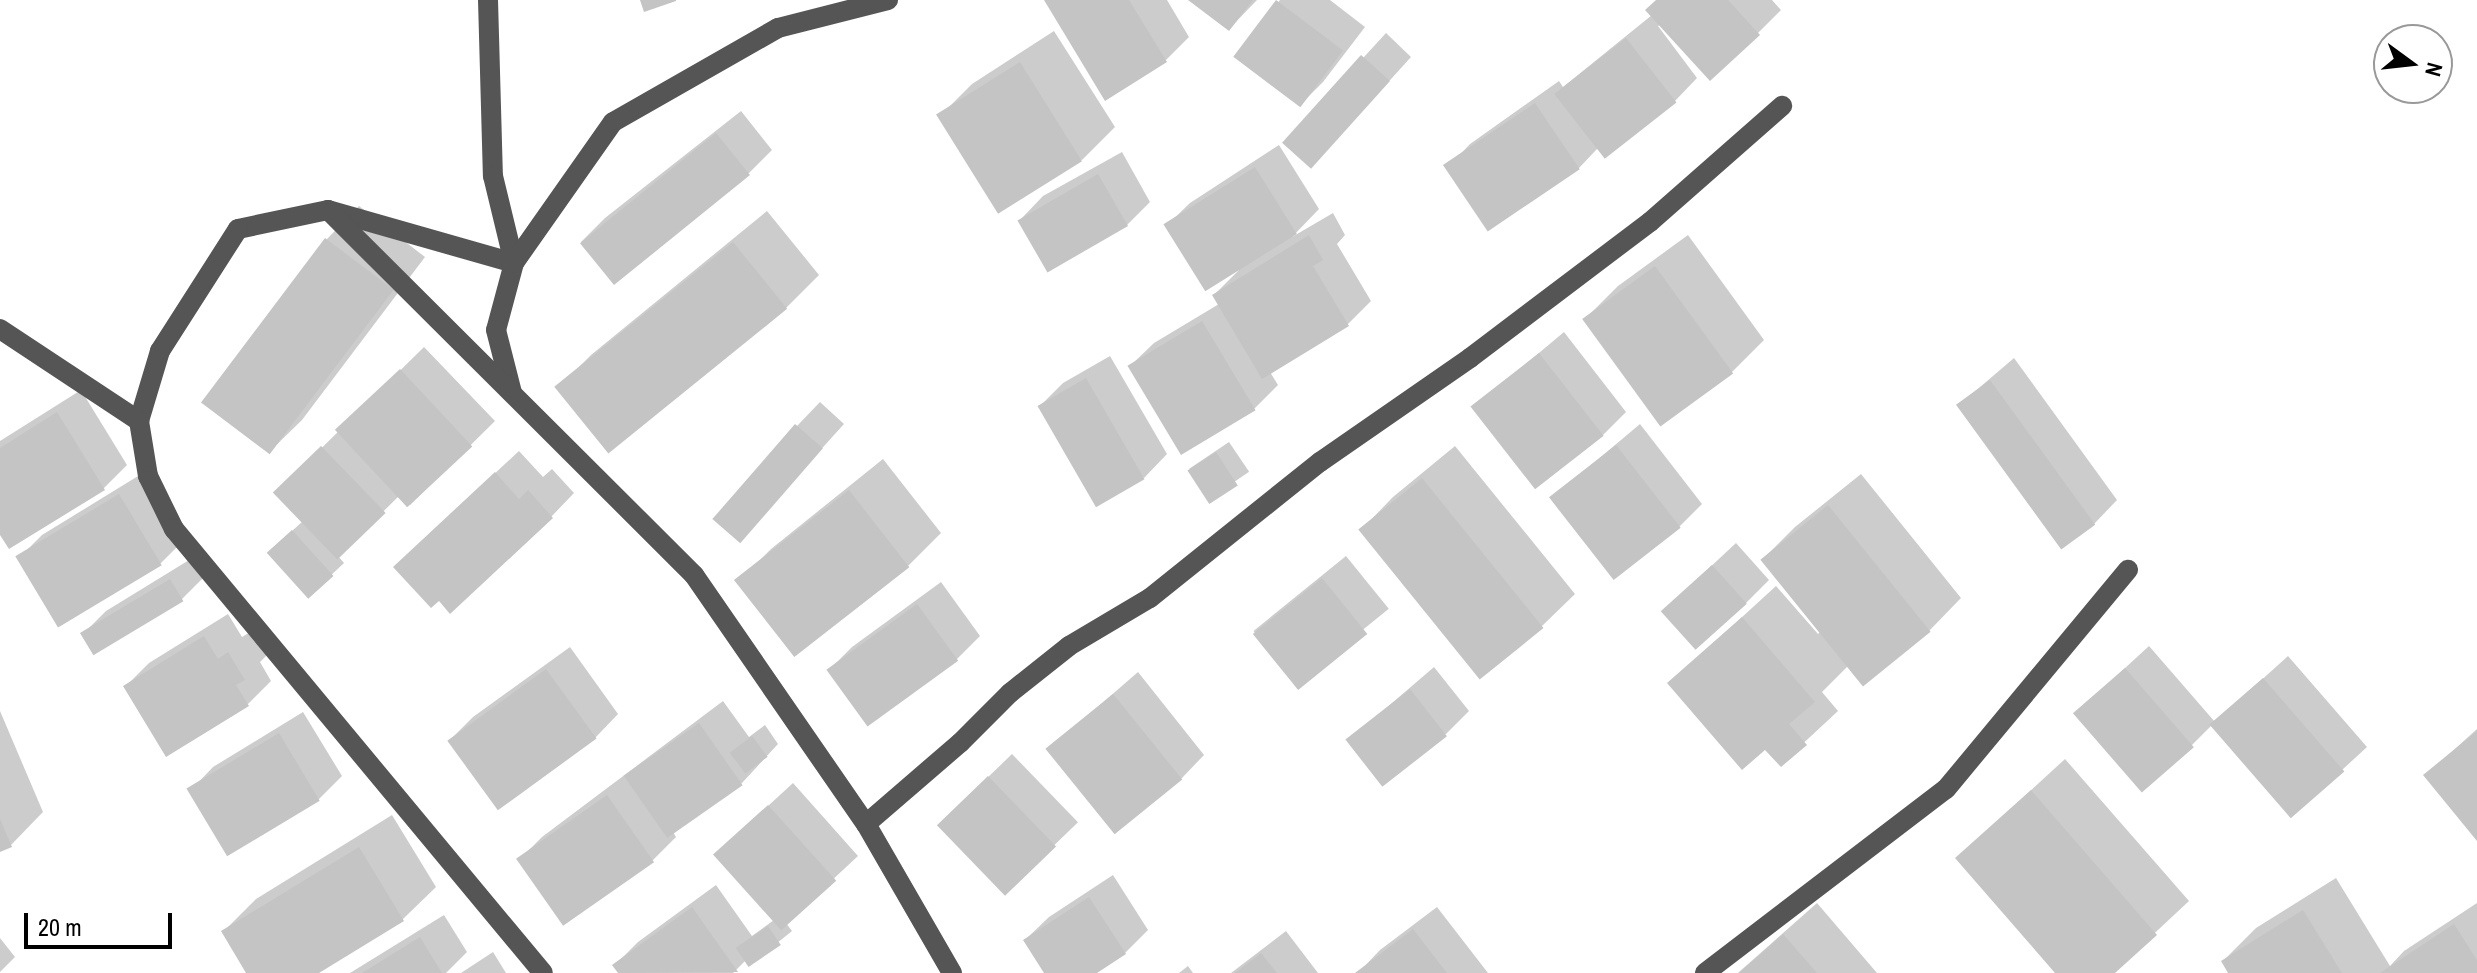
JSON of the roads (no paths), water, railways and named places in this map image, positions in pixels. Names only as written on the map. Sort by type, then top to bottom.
[{"type":"street","points":[[488,0],[493,176],[514,263]]},
{"type":"street","points":[[513,394],[496,330],[514,263],[613,122],[778,28],[888,0]]},
{"type":"street","points":[[866,824],[960,743],[1010,693],[1057,656],[1150,598],[1320,462],[1470,358],[1638,232],[1782,106]]},
{"type":"street","points":[[514,263],[328,210],[238,229],[160,351],[139,421],[148,476],[174,529],[543,973]]},
{"type":"street","points":[[328,210],[694,575],[866,824],[952,973]]},
{"type":"street","points":[[0,329],[139,421]]},
{"type":"street","points":[[1705,973],[1946,789],[2128,570]]}]
